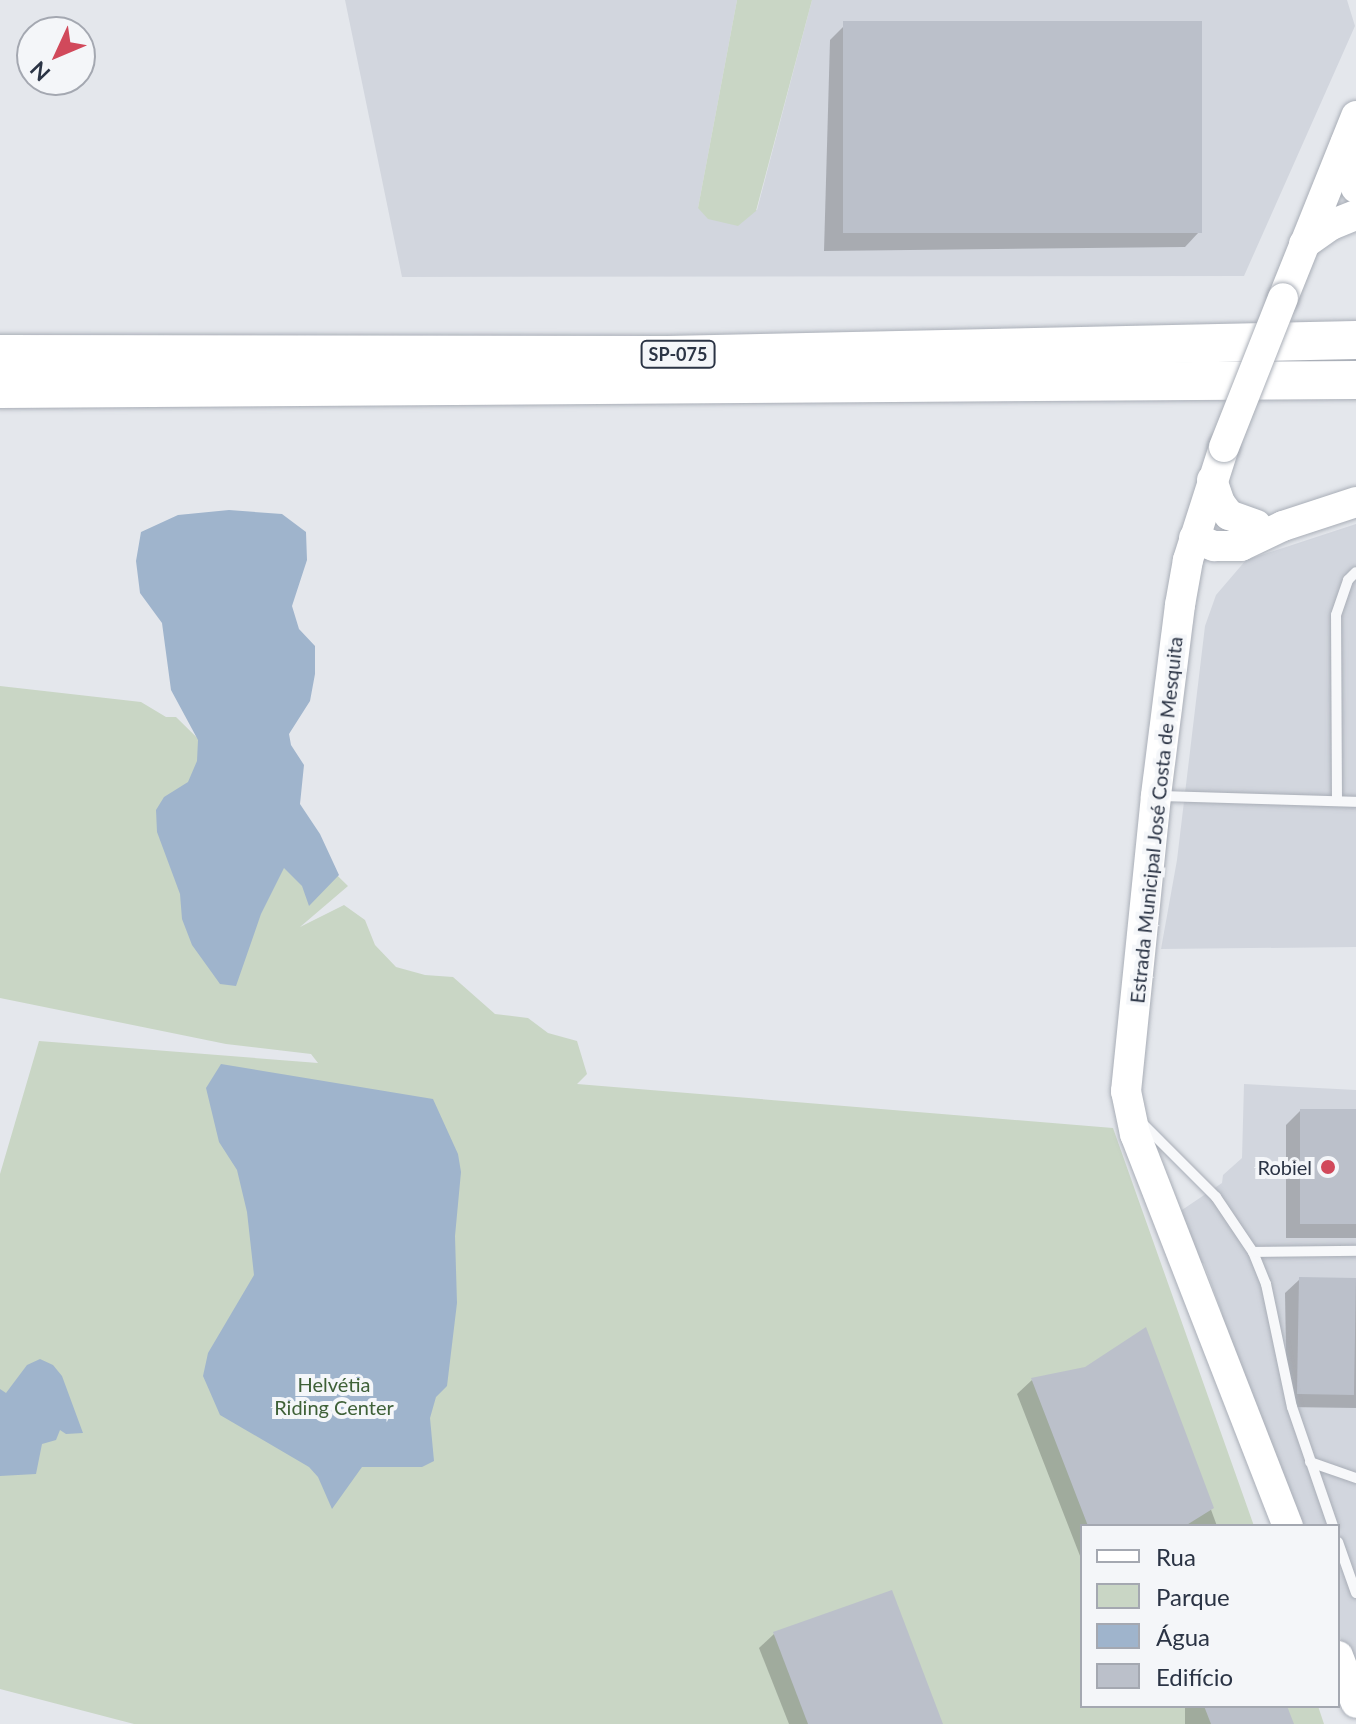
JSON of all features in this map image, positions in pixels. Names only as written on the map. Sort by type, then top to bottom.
[{"type":"highway","name":"SP-075","points":[[0,354],[668,355],[1356,340]]},
{"type":"highway","name":"SP-075","points":[[0,389],[1356,380]]},
{"type":"main road","points":[[1351,129],[1356,188]]},
{"type":"main road","name":"Estrada Municipal José Costa de Mesquita","points":[[1287,1524],[1135,1134],[1126,1091],[1156,796],[1180,605],[1194,538],[1224,447],[1351,129]]},
{"type":"main road","points":[[1356,200],[1338,191],[1324,196],[1335,206],[1356,214]]},
{"type":"main road","points":[[1304,244],[1331,225],[1356,214]]},
{"type":"main road","points":[[1212,480],[1220,503],[1229,515],[1260,532]]},
{"type":"main road","points":[[1180,605],[1208,569],[1260,532],[1356,502]]},
{"type":"main road","points":[[1194,538],[1217,528],[1260,532]]},
{"type":"main road","points":[[1340,1661],[1356,1703]]},
{"type":"lane","points":[[1337,801],[1336,615],[1348,580],[1356,572]]},
{"type":"lane","points":[[1156,796],[1356,802]]},
{"type":"lane","points":[[1129,1111],[1216,1197],[1253,1252],[1266,1284],[1292,1407],[1332,1524]]},
{"type":"lane","points":[[1253,1252],[1356,1251]]},
{"type":"lane","points":[[1310,1462],[1356,1478]]},
{"type":"lane","points":[[1340,1548],[1356,1593]]},
{"type":"shaded area","points":[[345,0],[737,0],[698,208],[757,210],[812,0],[1347,0],[1355,26],[1244,276],[402,277]]},
{"type":"shaded area","points":[[1356,524],[1356,947],[1161,949],[1177,860],[1205,626],[1216,595],[1246,560]]},
{"type":"shaded area","points":[[1244,1084],[1356,1090],[1356,1678],[1340,1637],[1340,1524],[1296,1524],[1218,1320],[1222,1313],[1204,1264],[1194,1259],[1176,1214],[1222,1183],[1223,1175],[1242,1158]]},
{"type":"green space","points":[[737,0],[812,0],[756,211],[738,226],[708,219],[698,208]]},
{"type":"green space","name":"Helvétia Riding Center","points":[[0,686],[141,702],[166,717],[176,717],[348,886],[300,927],[344,905],[365,920],[375,945],[396,967],[425,975],[453,977],[495,1014],[528,1018],[548,1033],[577,1041],[587,1074],[577,1084],[1113,1128],[1253,1524],[1080,1524],[1080,1708],[1319,1708],[1324,1724],[134,1724],[0,1689],[0,1174],[39,1041],[318,1063],[311,1054],[226,1044],[0,998]]},
{"type":"water","points":[[229,510],[282,514],[306,532],[307,560],[292,606],[299,629],[315,646],[315,674],[310,701],[289,734],[291,745],[304,765],[300,804],[320,834],[339,875],[309,906],[302,886],[284,868],[261,914],[236,986],[220,984],[192,945],[182,919],[180,894],[157,832],[156,810],[164,797],[188,782],[197,761],[198,740],[171,690],[162,623],[140,593],[136,561],[141,532],[178,515]]},
{"type":"water","points":[[221,1064],[433,1099],[458,1154],[461,1172],[455,1236],[457,1303],[447,1386],[436,1397],[430,1418],[434,1461],[422,1467],[362,1467],[332,1509],[318,1477],[309,1467],[220,1415],[203,1376],[208,1353],[254,1275],[247,1212],[237,1170],[219,1142],[206,1088]]},
{"type":"water","points":[[40,1359],[53,1365],[62,1376],[83,1433],[66,1434],[60,1430],[56,1440],[42,1444],[36,1474],[0,1476],[0,1389],[6,1393],[27,1365]]},
{"type":"building","points":[[843,21],[1202,21],[1202,233],[843,233]]},
{"type":"building","name":"Robiel","points":[[1300,1109],[1356,1109],[1356,1224],[1300,1224]]},
{"type":"building","points":[[1299,1277],[1356,1278],[1354,1395],[1297,1394]]},
{"type":"building","points":[[1146,1327],[1214,1508],[1188,1524],[1087,1524],[1031,1378],[1085,1367]]},
{"type":"building","points":[[892,1590],[943,1724],[808,1724],[773,1632]]},
{"type":"building","points":[[1205,1708],[1288,1708],[1294,1724],[1211,1724]]},
{"type":"place","name":"Robiel","points":[[1328,1167]]}]
